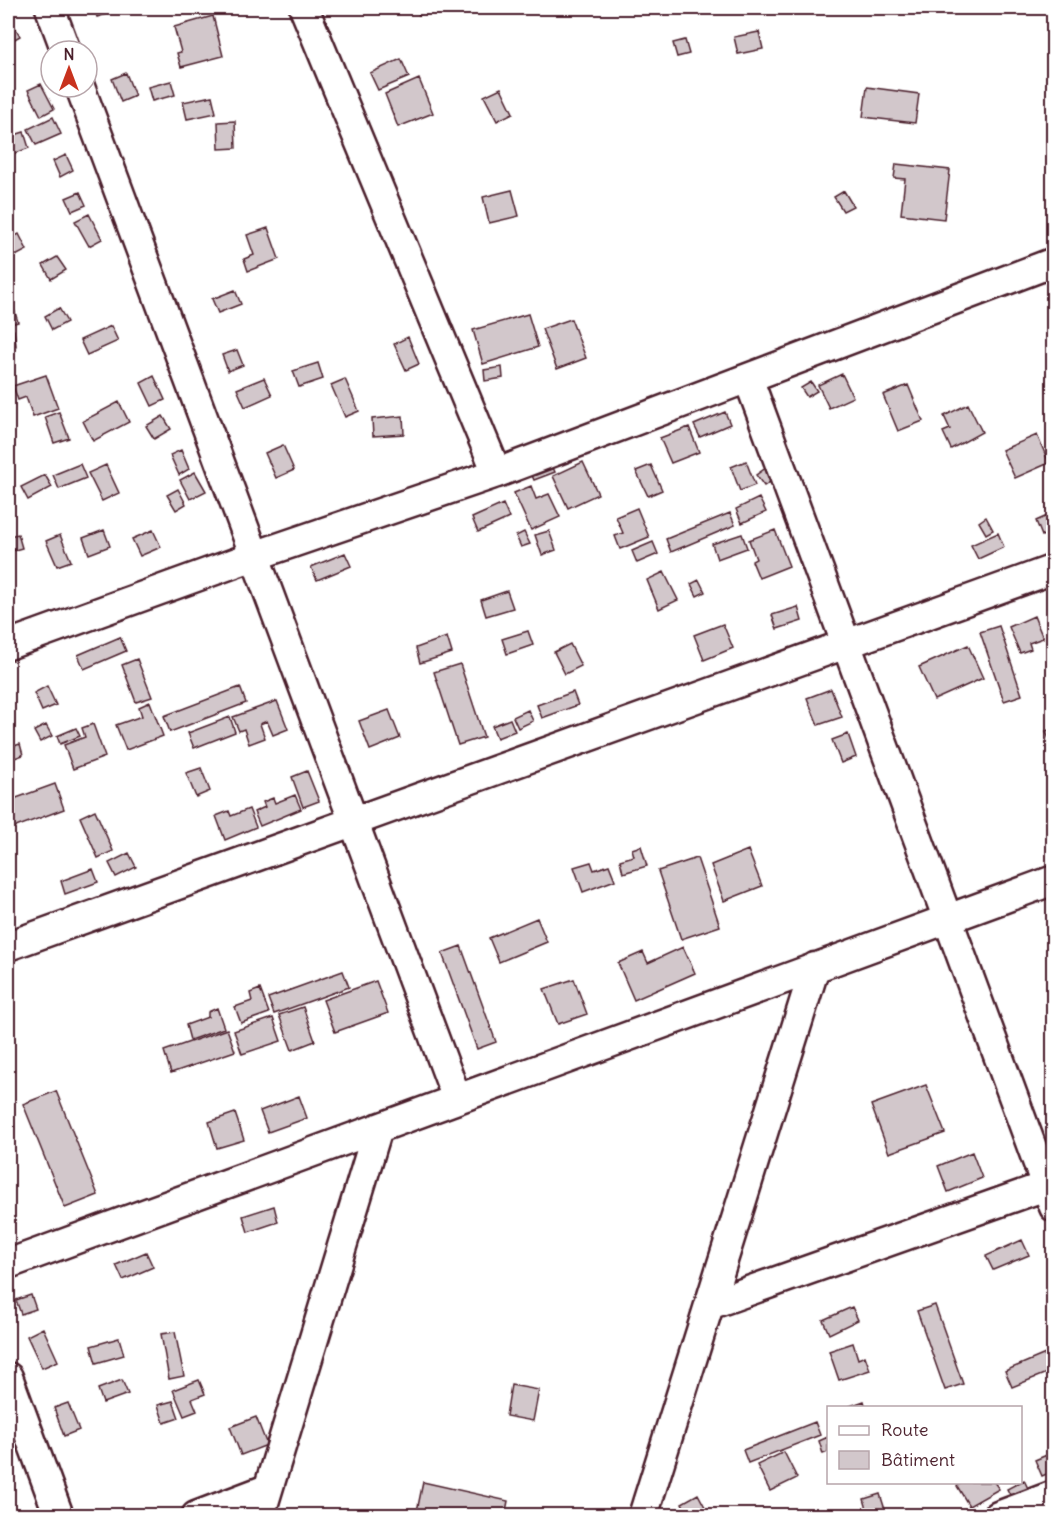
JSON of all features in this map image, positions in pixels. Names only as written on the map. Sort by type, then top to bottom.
[{"type":"street","points":[[50,8],[62,39]]},
{"type":"street","points":[[304,8],[497,473]]},
{"type":"street","points":[[84,99],[457,1099]]},
{"type":"street","points":[[8,645],[254,556],[497,473],[1053,262]]},
{"type":"street","points":[[709,1305],[1051,1192],[947,919],[748,378]]},
{"type":"street","points":[[8,946],[1053,569]]},
{"type":"street","points":[[8,1264],[1053,879]]},
{"type":"street","points":[[643,1515],[815,967]]},
{"type":"street","points":[[196,1515],[263,1502],[378,1128]]},
{"type":"street","points":[[8,1377],[59,1515]]},
{"type":"street","points":[[998,1515],[1053,1495]]},
{"type":"building","points":[[94,8],[126,8],[97,17]]},
{"type":"building","points":[[415,8],[433,8],[419,15]]},
{"type":"building","points":[[213,16],[223,56],[181,67],[177,53],[181,52],[174,27]]},
{"type":"building","points":[[12,22],[20,36],[8,43],[8,25]]},
{"type":"building","points":[[759,32],[763,49],[738,54],[734,37]]},
{"type":"building","points":[[685,40],[689,54],[677,57],[673,43]]},
{"type":"building","points":[[401,59],[409,77],[378,90],[370,73]]},
{"type":"building","points":[[126,73],[135,96],[121,102],[112,79]]},
{"type":"building","points":[[419,79],[433,113],[398,127],[385,94]]},
{"type":"building","points":[[171,81],[175,95],[152,101],[148,87]]},
{"type":"building","points":[[39,85],[39,99],[49,99],[54,109],[41,116],[28,90]]},
{"type":"building","points":[[867,87],[919,94],[915,123],[863,117]]},
{"type":"building","points":[[501,88],[513,113],[497,121],[484,96]]},
{"type":"building","points":[[212,96],[216,113],[187,119],[183,102]]},
{"type":"building","points":[[53,117],[61,134],[36,145],[28,129]]},
{"type":"building","points":[[235,121],[236,148],[219,149],[218,122]]},
{"type":"building","points":[[24,132],[29,148],[8,156],[8,137]]},
{"type":"building","points":[[66,155],[73,170],[60,177],[53,161]]},
{"type":"building","points":[[896,164],[950,170],[944,219],[901,214],[905,179],[894,178]]},
{"type":"building","points":[[512,190],[519,216],[489,223],[483,197]]},
{"type":"building","points":[[844,191],[853,206],[843,211],[834,197]]},
{"type":"building","points":[[80,192],[86,205],[72,211],[66,198]]},
{"type":"building","points":[[89,214],[102,239],[89,246],[75,221]]},
{"type":"building","points":[[268,228],[279,259],[248,271],[244,259],[254,255],[247,235]]},
{"type":"building","points":[[19,234],[27,250],[10,259],[8,240]]},
{"type":"building","points":[[57,257],[66,270],[51,279],[43,265]]},
{"type":"building","points":[[8,290],[18,322],[8,325]]},
{"type":"building","points":[[235,290],[241,304],[218,313],[212,299]]},
{"type":"building","points":[[59,308],[67,322],[52,330],[45,316]]},
{"type":"building","points":[[528,314],[538,347],[483,364],[473,330]]},
{"type":"building","points":[[571,319],[586,358],[557,369],[542,329]]},
{"type":"building","points":[[111,326],[118,341],[87,355],[80,340]]},
{"type":"building","points":[[14,330],[16,346],[8,348],[8,331]]},
{"type":"building","points":[[408,337],[419,364],[406,370],[394,344]]},
{"type":"building","points":[[237,350],[243,365],[228,371],[222,355]]},
{"type":"building","points":[[318,363],[323,379],[299,387],[293,371]]},
{"type":"building","points":[[502,367],[503,378],[485,381],[484,370]]},
{"type":"building","points":[[842,374],[853,397],[829,408],[818,385]]},
{"type":"building","points":[[46,375],[58,408],[33,417],[26,397],[18,400],[13,386]]},
{"type":"building","points":[[154,376],[165,400],[152,406],[141,383]]},
{"type":"building","points":[[264,378],[272,395],[245,407],[237,389]]},
{"type":"building","points":[[345,379],[359,411],[345,417],[331,385]]},
{"type":"building","points":[[811,382],[817,391],[807,397],[801,388]]},
{"type":"building","points":[[908,385],[923,421],[898,431],[883,395]]},
{"type":"building","points":[[119,402],[129,422],[93,441],[83,421]]},
{"type":"building","points":[[968,404],[982,432],[951,449],[943,432],[950,429],[944,416]]},
{"type":"building","points":[[59,412],[69,438],[54,443],[45,417]]},
{"type":"building","points":[[725,412],[730,424],[700,437],[694,425]]},
{"type":"building","points":[[163,416],[171,429],[154,439],[146,426]]},
{"type":"building","points":[[403,416],[404,434],[373,436],[372,419]]},
{"type":"building","points":[[689,427],[699,452],[671,463],[660,438]]},
{"type":"building","points":[[1037,435],[1049,463],[1015,478],[1002,450]]},
{"type":"building","points":[[283,445],[294,470],[276,478],[265,453]]},
{"type":"building","points":[[181,450],[189,469],[179,475],[170,455]]},
{"type":"building","points":[[746,461],[755,485],[740,491],[731,467]]},
{"type":"building","points":[[583,462],[598,494],[568,508],[553,476]]},
{"type":"building","points":[[551,463],[555,472],[534,480],[530,471]]},
{"type":"building","points":[[80,464],[86,478],[59,489],[53,475]]},
{"type":"building","points":[[106,465],[119,493],[102,501],[88,473]]},
{"type":"building","points":[[651,465],[662,490],[648,496],[636,471]]},
{"type":"building","points":[[770,465],[778,477],[764,486],[756,475]]},
{"type":"building","points":[[195,472],[206,491],[190,499],[180,480]]},
{"type":"building","points":[[45,475],[52,487],[28,500],[21,487]]},
{"type":"building","points":[[531,486],[536,499],[549,494],[560,517],[531,530],[514,493]]},
{"type":"building","points":[[178,489],[186,504],[176,510],[167,495]]},
{"type":"building","points":[[759,498],[766,512],[742,523],[736,509]]},
{"type":"building","points":[[503,504],[509,518],[478,532],[472,518]]},
{"type":"building","points":[[637,508],[649,537],[620,549],[615,536],[623,533],[616,517]]},
{"type":"building","points":[[730,513],[735,525],[671,552],[666,539]]},
{"type":"building","points":[[1054,513],[1054,531],[1042,536],[1036,521]]},
{"type":"building","points":[[986,517],[993,530],[986,534],[979,522]]},
{"type":"building","points":[[104,530],[110,546],[89,554],[83,538]]},
{"type":"building","points":[[153,530],[161,547],[140,556],[132,539]]},
{"type":"building","points":[[775,530],[789,566],[759,578],[752,561],[756,559],[749,540]]},
{"type":"building","points":[[549,531],[556,550],[542,555],[535,535]]},
{"type":"building","points":[[524,532],[530,544],[521,547],[516,536]]},
{"type":"building","points":[[998,533],[1004,547],[978,559],[971,545]]},
{"type":"building","points":[[18,534],[22,548],[8,552],[8,536]]},
{"type":"building","points":[[742,534],[747,548],[717,559],[712,544]]},
{"type":"building","points":[[60,535],[71,561],[57,566],[46,541]]},
{"type":"building","points":[[653,542],[658,554],[637,563],[632,551]]},
{"type":"building","points":[[345,553],[351,566],[317,580],[311,567]]},
{"type":"building","points":[[664,572],[678,600],[659,609],[647,580]]},
{"type":"building","points":[[699,580],[705,592],[697,596],[691,584]]},
{"type":"building","points":[[507,591],[513,608],[486,616],[481,600]]},
{"type":"building","points":[[798,607],[802,621],[777,629],[772,615]]},
{"type":"building","points":[[1034,616],[1043,638],[1029,643],[1031,649],[1020,653],[1009,627]]},
{"type":"building","points":[[723,624],[733,648],[704,660],[694,635]]},
{"type":"building","points":[[999,626],[1022,695],[1004,701],[980,632]]},
{"type":"building","points":[[528,631],[533,645],[507,654],[502,639]]},
{"type":"building","points":[[120,637],[126,651],[84,669],[78,655]]},
{"type":"building","points":[[447,637],[452,653],[420,663],[416,648]]},
{"type":"building","points":[[570,644],[581,666],[565,674],[554,652]]},
{"type":"building","points":[[968,645],[983,678],[934,700],[919,667]]},
{"type":"building","points":[[137,659],[152,697],[136,702],[122,665]]},
{"type":"building","points":[[460,664],[484,737],[458,745],[434,672]]},
{"type":"building","points":[[47,686],[56,705],[42,711],[34,693]]},
{"type":"building","points":[[240,687],[246,703],[170,732],[164,716]]},
{"type":"building","points":[[831,689],[842,717],[818,725],[807,698]]},
{"type":"building","points":[[573,692],[578,705],[542,718],[537,705]]},
{"type":"building","points":[[277,701],[288,729],[273,735],[267,721],[260,724],[265,738],[249,744],[244,729],[239,731],[233,717]]},
{"type":"building","points":[[150,702],[163,736],[126,750],[116,725],[142,716],[139,707]]},
{"type":"building","points":[[389,710],[400,738],[370,750],[359,721]]},
{"type":"building","points":[[528,710],[533,721],[518,728],[513,717]]},
{"type":"building","points":[[230,717],[235,732],[194,748],[188,733]]},
{"type":"building","points":[[510,719],[515,731],[497,738],[492,726]]},
{"type":"building","points":[[93,724],[105,757],[73,769],[64,745],[85,737],[82,728]]},
{"type":"building","points":[[46,725],[52,736],[40,742],[34,731]]},
{"type":"building","points":[[76,728],[80,736],[60,744],[57,736]]},
{"type":"building","points":[[1054,728],[1054,753],[1046,731]]},
{"type":"building","points":[[848,734],[856,757],[841,763],[832,740]]},
{"type":"building","points":[[20,744],[23,755],[9,760],[8,748]]},
{"type":"building","points":[[201,768],[210,791],[196,797],[186,773]]},
{"type":"building","points":[[307,771],[319,801],[303,807],[292,777]]},
{"type":"building","points":[[55,784],[64,809],[8,830],[8,801]]},
{"type":"building","points":[[295,795],[301,809],[260,826],[254,812],[265,807],[263,802],[273,798],[275,803]]},
{"type":"building","points":[[249,809],[256,827],[225,840],[216,816],[229,811],[231,816]]},
{"type":"building","points":[[95,810],[113,851],[98,858],[80,817]]},
{"type":"building","points":[[641,846],[647,866],[623,873],[620,860],[634,856],[632,849]]},
{"type":"building","points":[[748,850],[762,886],[724,901],[711,865]]},
{"type":"building","points":[[129,853],[136,867],[116,877],[109,863]]},
{"type":"building","points":[[697,858],[720,926],[681,939],[658,871]]},
{"type":"building","points":[[591,862],[594,870],[609,865],[615,880],[583,892],[574,867]]},
{"type":"building","points":[[93,869],[98,882],[65,894],[61,881]]},
{"type":"building","points":[[537,918],[547,942],[499,962],[489,938]]},
{"type":"building","points":[[461,946],[496,1042],[477,1049],[442,953]]},
{"type":"building","points":[[683,947],[695,973],[634,1000],[618,963],[643,952],[648,963]]},
{"type":"building","points":[[343,971],[349,987],[274,1014],[268,998]]},
{"type":"building","points":[[574,979],[587,1014],[558,1024],[544,989]]},
{"type":"building","points":[[376,981],[388,1013],[335,1032],[323,1000]]},
{"type":"building","points":[[260,989],[269,1013],[241,1023],[235,1007],[252,1001],[250,993]]},
{"type":"building","points":[[303,1007],[315,1041],[292,1050],[279,1015]]},
{"type":"building","points":[[217,1008],[224,1028],[190,1040],[186,1025],[208,1017],[208,1012]]},
{"type":"building","points":[[273,1018],[281,1041],[242,1054],[234,1031]]},
{"type":"building","points":[[227,1029],[235,1051],[171,1073],[164,1051]]},
{"type":"building","points":[[926,1085],[945,1133],[889,1153],[871,1105]]},
{"type":"building","points":[[56,1091],[98,1195],[65,1208],[23,1104]]},
{"type":"building","points":[[299,1096],[307,1118],[268,1132],[260,1111]]},
{"type":"building","points":[[235,1113],[244,1140],[217,1148],[209,1122]]},
{"type":"building","points":[[972,1152],[982,1178],[948,1192],[938,1166]]},
{"type":"building","points":[[274,1206],[278,1222],[248,1232],[243,1216]]},
{"type":"building","points":[[1022,1240],[1029,1255],[993,1270],[986,1256]]},
{"type":"building","points":[[146,1252],[153,1267],[123,1280],[116,1265]]},
{"type":"building","points":[[31,1295],[36,1309],[21,1314],[16,1300]]},
{"type":"building","points":[[935,1305],[963,1384],[945,1390],[917,1311]]},
{"type":"building","points":[[852,1307],[858,1320],[829,1334],[823,1320]]},
{"type":"building","points":[[43,1328],[58,1361],[42,1368],[27,1336]]},
{"type":"building","points":[[175,1332],[184,1376],[169,1379],[161,1334]]},
{"type":"building","points":[[119,1338],[124,1355],[96,1363],[91,1346]]},
{"type":"building","points":[[853,1343],[858,1359],[865,1356],[870,1370],[839,1380],[829,1351]]},
{"type":"building","points":[[1050,1352],[1054,1360],[1054,1370],[1012,1387],[1005,1371]]},
{"type":"building","points":[[122,1380],[128,1394],[103,1403],[98,1389]]},
{"type":"building","points":[[199,1380],[205,1394],[192,1399],[197,1411],[184,1416],[173,1390]]},
{"type":"building","points":[[511,1385],[539,1390],[533,1421],[506,1416]]},
{"type":"building","points":[[173,1401],[179,1418],[164,1423],[158,1405]]},
{"type":"building","points":[[864,1401],[865,1406],[850,1406]]},
{"type":"building","points":[[68,1403],[79,1430],[64,1436],[54,1408]]},
{"type":"building","points":[[256,1417],[267,1445],[241,1455],[230,1427]]},
{"type":"building","points":[[815,1422],[820,1435],[748,1463],[743,1450]]},
{"type":"building","points":[[827,1437],[827,1452],[823,1454],[819,1441]]},
{"type":"building","points":[[784,1452],[797,1478],[770,1491],[757,1465]]},
{"type":"building","points":[[1054,1452],[1054,1471],[1042,1476],[1035,1460]]},
{"type":"building","points":[[1024,1480],[1032,1497],[1016,1506],[1007,1489],[1022,1484]]},
{"type":"building","points":[[423,1482],[508,1501],[505,1516],[416,1516]]},
{"type":"building","points":[[960,1484],[995,1484],[999,1489],[969,1506],[957,1486]]},
{"type":"building","points":[[698,1494],[705,1507],[689,1516],[682,1503]]},
{"type":"building","points":[[880,1494],[887,1516],[869,1516],[864,1499]]}]
